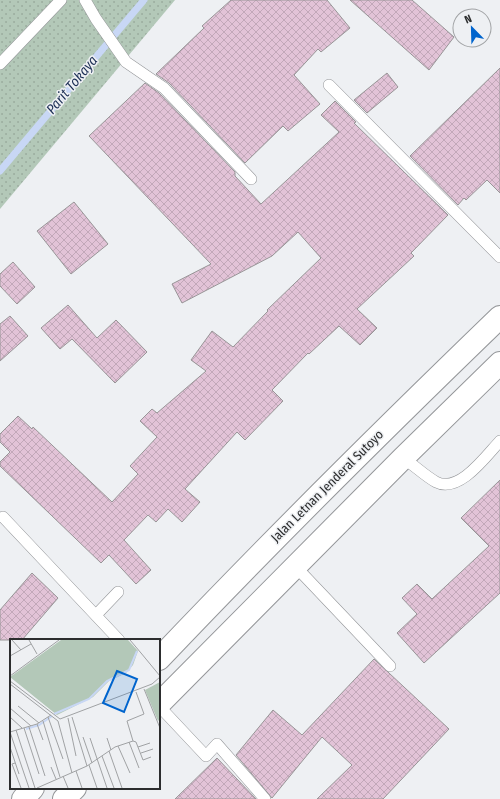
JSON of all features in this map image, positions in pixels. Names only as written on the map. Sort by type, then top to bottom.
[{"type":"street","name":"Jalan Letnan Jenderal Sutoyo","points":[[160,658],[263,550],[391,421],[500,317]]},
{"type":"street","points":[[160,704],[403,458],[500,363]]},
{"type":"street","points":[[23,799],[32,789]]},
{"type":"street","points":[[64,799],[74,789]]},
{"type":"lane","points":[[0,64],[61,0]]},
{"type":"lane","points":[[85,0],[123,59],[132,68],[164,88],[251,179]]},
{"type":"lane","points":[[329,85],[500,257]]},
{"type":"lane","points":[[403,458],[437,482],[453,484],[462,480],[500,441]]},
{"type":"lane","points":[[3,517],[118,639]]},
{"type":"lane","points":[[296,567],[390,666]]},
{"type":"lane","points":[[96,615],[118,592]]},
{"type":"lane","points":[[160,706],[206,756],[217,744],[265,799]]},
{"type":"green space","points":[[0,0],[175,0],[0,209]]},
{"type":"building","points":[[231,0],[327,0],[350,28],[321,52],[318,49],[294,75],[320,104],[288,131],[283,126],[245,163],[169,83],[156,74],[204,28],[202,26]]},
{"type":"building","points":[[350,0],[412,0],[452,35],[452,40],[429,70]]},
{"type":"building","points":[[500,68],[500,193],[487,180],[466,200],[464,198],[458,205],[410,156]]},
{"type":"building","points":[[387,73],[398,87],[367,113],[354,100]]},
{"type":"building","points":[[145,83],[159,93],[235,172],[235,176],[261,204],[339,132],[321,115],[335,101],[356,122],[354,123],[448,215],[411,253],[414,256],[357,309],[377,328],[360,345],[339,326],[309,354],[308,353],[272,390],[283,401],[245,440],[237,432],[185,489],[200,502],[182,522],[168,509],[156,522],[148,515],[124,540],[151,570],[136,584],[109,555],[101,563],[0,466],[0,462],[10,452],[0,442],[0,434],[18,416],[32,429],[33,427],[112,502],[138,474],[130,466],[157,437],[140,421],[152,409],[157,413],[206,371],[191,360],[212,331],[233,347],[268,311],[267,310],[321,258],[298,232],[272,256],[182,303],[172,284],[211,264],[89,136]]},
{"type":"building","points":[[74,202],[108,244],[71,274],[37,231]]},
{"type":"building","points":[[13,262],[35,287],[17,304],[0,286],[0,274]]},
{"type":"building","points":[[68,305],[97,338],[116,320],[147,352],[115,383],[72,339],[60,349],[41,328]]},
{"type":"building","points":[[10,316],[28,336],[0,361],[0,324]]},
{"type":"building","points":[[500,480],[500,593],[424,663],[397,633],[417,614],[402,598],[417,584],[432,599],[489,546],[461,518]]},
{"type":"building","points":[[32,573],[58,598],[23,639],[0,640],[0,610]]},
{"type":"building","points":[[374,659],[449,729],[383,799],[317,799],[352,765],[322,737],[272,798],[236,755],[273,710],[302,735]]},
{"type":"building","points":[[217,758],[256,799],[175,799]]},
{"type":"waterway","name":"Parit Tokaya","points":[[0,171],[144,0]]}]
